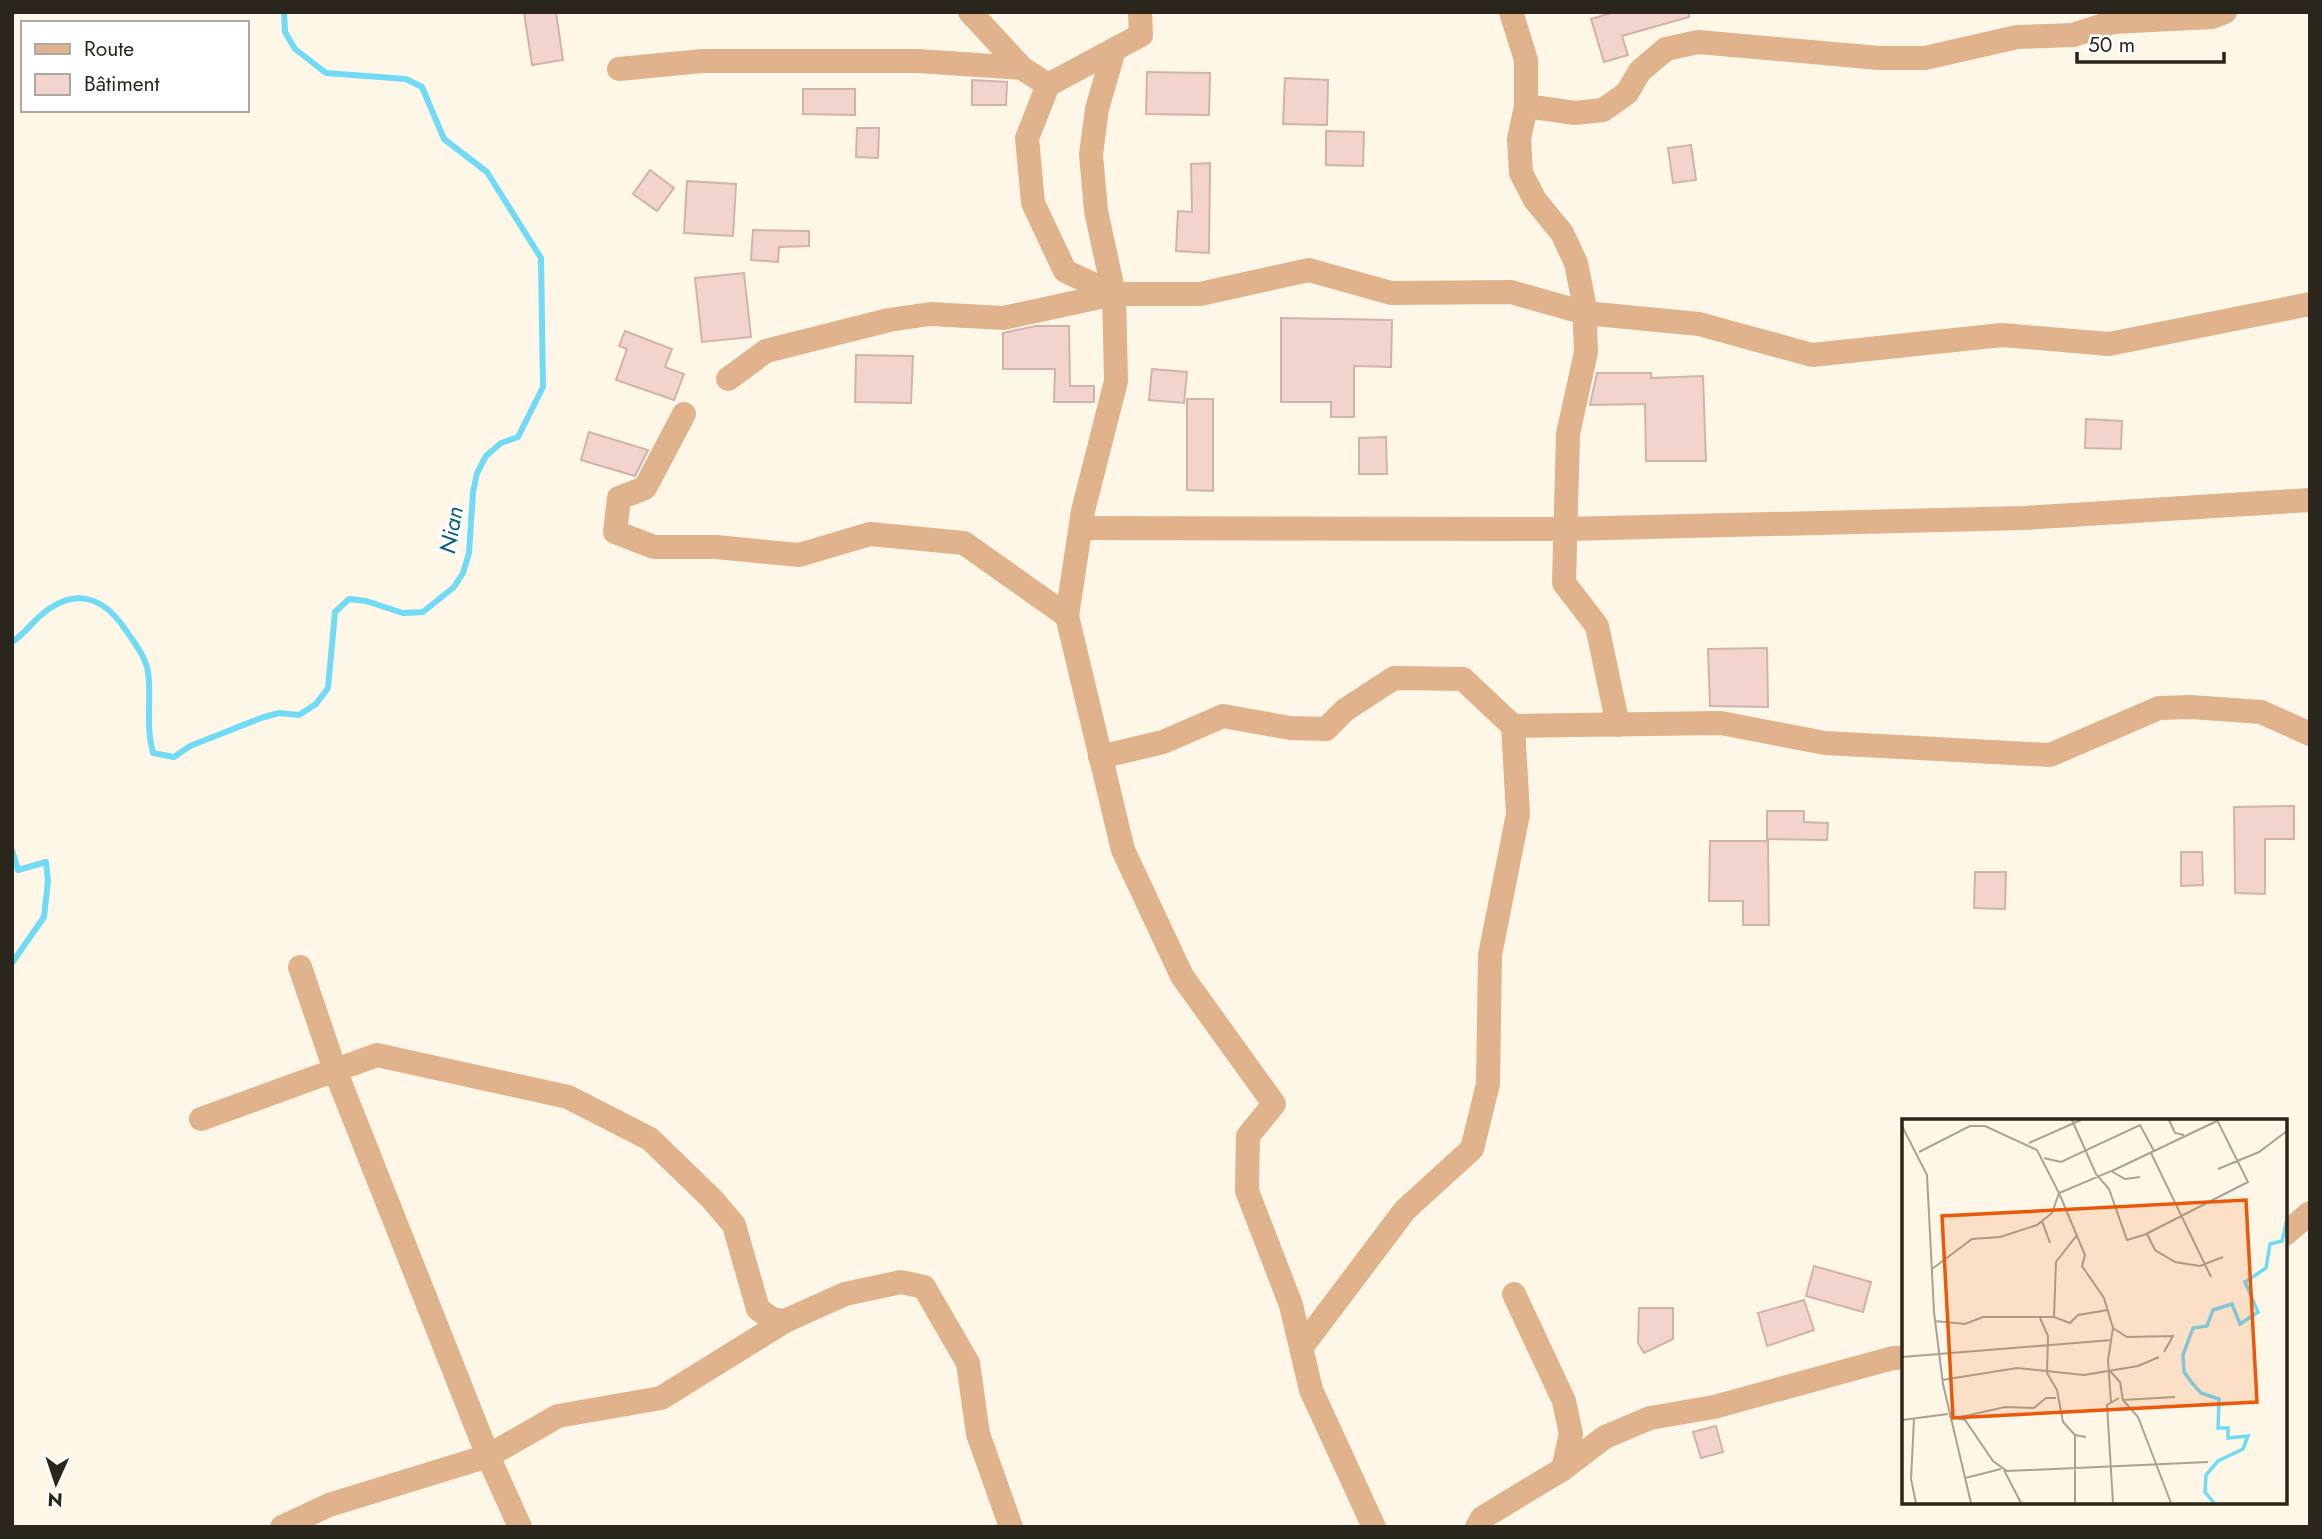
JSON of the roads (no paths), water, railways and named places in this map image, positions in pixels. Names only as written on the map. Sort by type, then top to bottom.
[{"type":"street","points":[[970,12],[1022,68],[1048,85]]},
{"type":"street","points":[[1114,294],[1065,271],[1033,202],[1027,138],[1048,85],[1141,35],[1140,12]]},
{"type":"street","points":[[1511,12],[1526,60],[1526,106],[1519,139],[1521,173],[1535,200],[1562,233],[1576,263],[1585,313],[1586,352],[1568,434],[1564,583],[1597,626],[1618,725]]},
{"type":"street","points":[[1526,106],[1575,113],[1603,110],[1628,93],[1640,71],[1665,48],[1698,42],[1878,58],[1925,58],[2017,37],[2073,35],[2113,22],[2212,17],[2225,12]]},
{"type":"street","points":[[1114,50],[1097,108],[1091,154],[1096,211],[1114,294],[1116,381],[1081,528],[1067,616],[1123,850],[1182,976],[1274,1104],[1248,1136],[1247,1191],[1291,1305],[1311,1390],[1328,1432],[1374,1527]]},
{"type":"street","points":[[619,69],[702,61],[918,61],[1022,68]]},
{"type":"street","points":[[728,380],[766,351],[889,320],[930,314],[1003,318],[1114,294],[1200,294],[1309,270],[1391,293],[1511,292],[1585,313],[1699,324],[1812,355],[2002,335],[2109,344],[2310,304]]},
{"type":"street","points":[[684,414],[645,488],[619,498],[615,532],[654,547],[716,547],[799,555],[870,534],[964,543],[1067,616]]},
{"type":"street","points":[[1081,528],[1566,529],[2024,518],[2310,500]]},
{"type":"street","points":[[1100,757],[1163,742],[1223,716],[1290,728],[1326,729],[1345,710],[1394,678],[1463,679],[1513,726],[1518,814],[1490,955],[1489,1084],[1472,1149],[1405,1210],[1301,1348]]},
{"type":"street","points":[[1513,726],[1721,723],[1825,743],[2050,755],[2159,708],[2190,707],[2261,712],[2310,734]]},
{"type":"street","points":[[300,967],[335,1070],[488,1456],[520,1527]]},
{"type":"street","points":[[201,1119],[377,1055],[568,1097],[650,1139],[712,1199],[734,1225],[758,1309],[772,1320],[785,1321]]},
{"type":"street","points":[[2287,1232],[2310,1213]]},
{"type":"street","points":[[282,1527],[329,1505],[488,1456],[558,1416],[661,1398],[785,1321],[845,1294],[901,1282],[924,1287],[968,1363],[978,1434],[1011,1527]]},
{"type":"street","points":[[1514,1294],[1564,1401],[1571,1434],[1563,1469]]},
{"type":"street","points":[[1476,1527],[1482,1518],[1563,1469],[1605,1437],[1650,1418],[1714,1407],[1893,1358],[1902,1358]]},
{"type":"waterway","name":"Nian","points":[[12,642],[40,616],[64,601],[86,599],[107,609],[132,639],[147,666],[149,732],[153,753],[174,757],[190,746],[261,718],[279,713],[299,715],[316,704],[328,688],[335,612],[349,599],[366,601],[403,613],[423,612],[454,587],[463,573],[469,553],[477,473],[486,456],[501,443],[518,437],[543,387],[541,258],[487,172],[444,139],[422,87],[406,79],[326,73],[295,49],[285,32],[284,12]]},
{"type":"waterway","name":"Nian","points":[[12,850],[18,870],[46,862],[48,881],[44,917],[12,963]]}]
